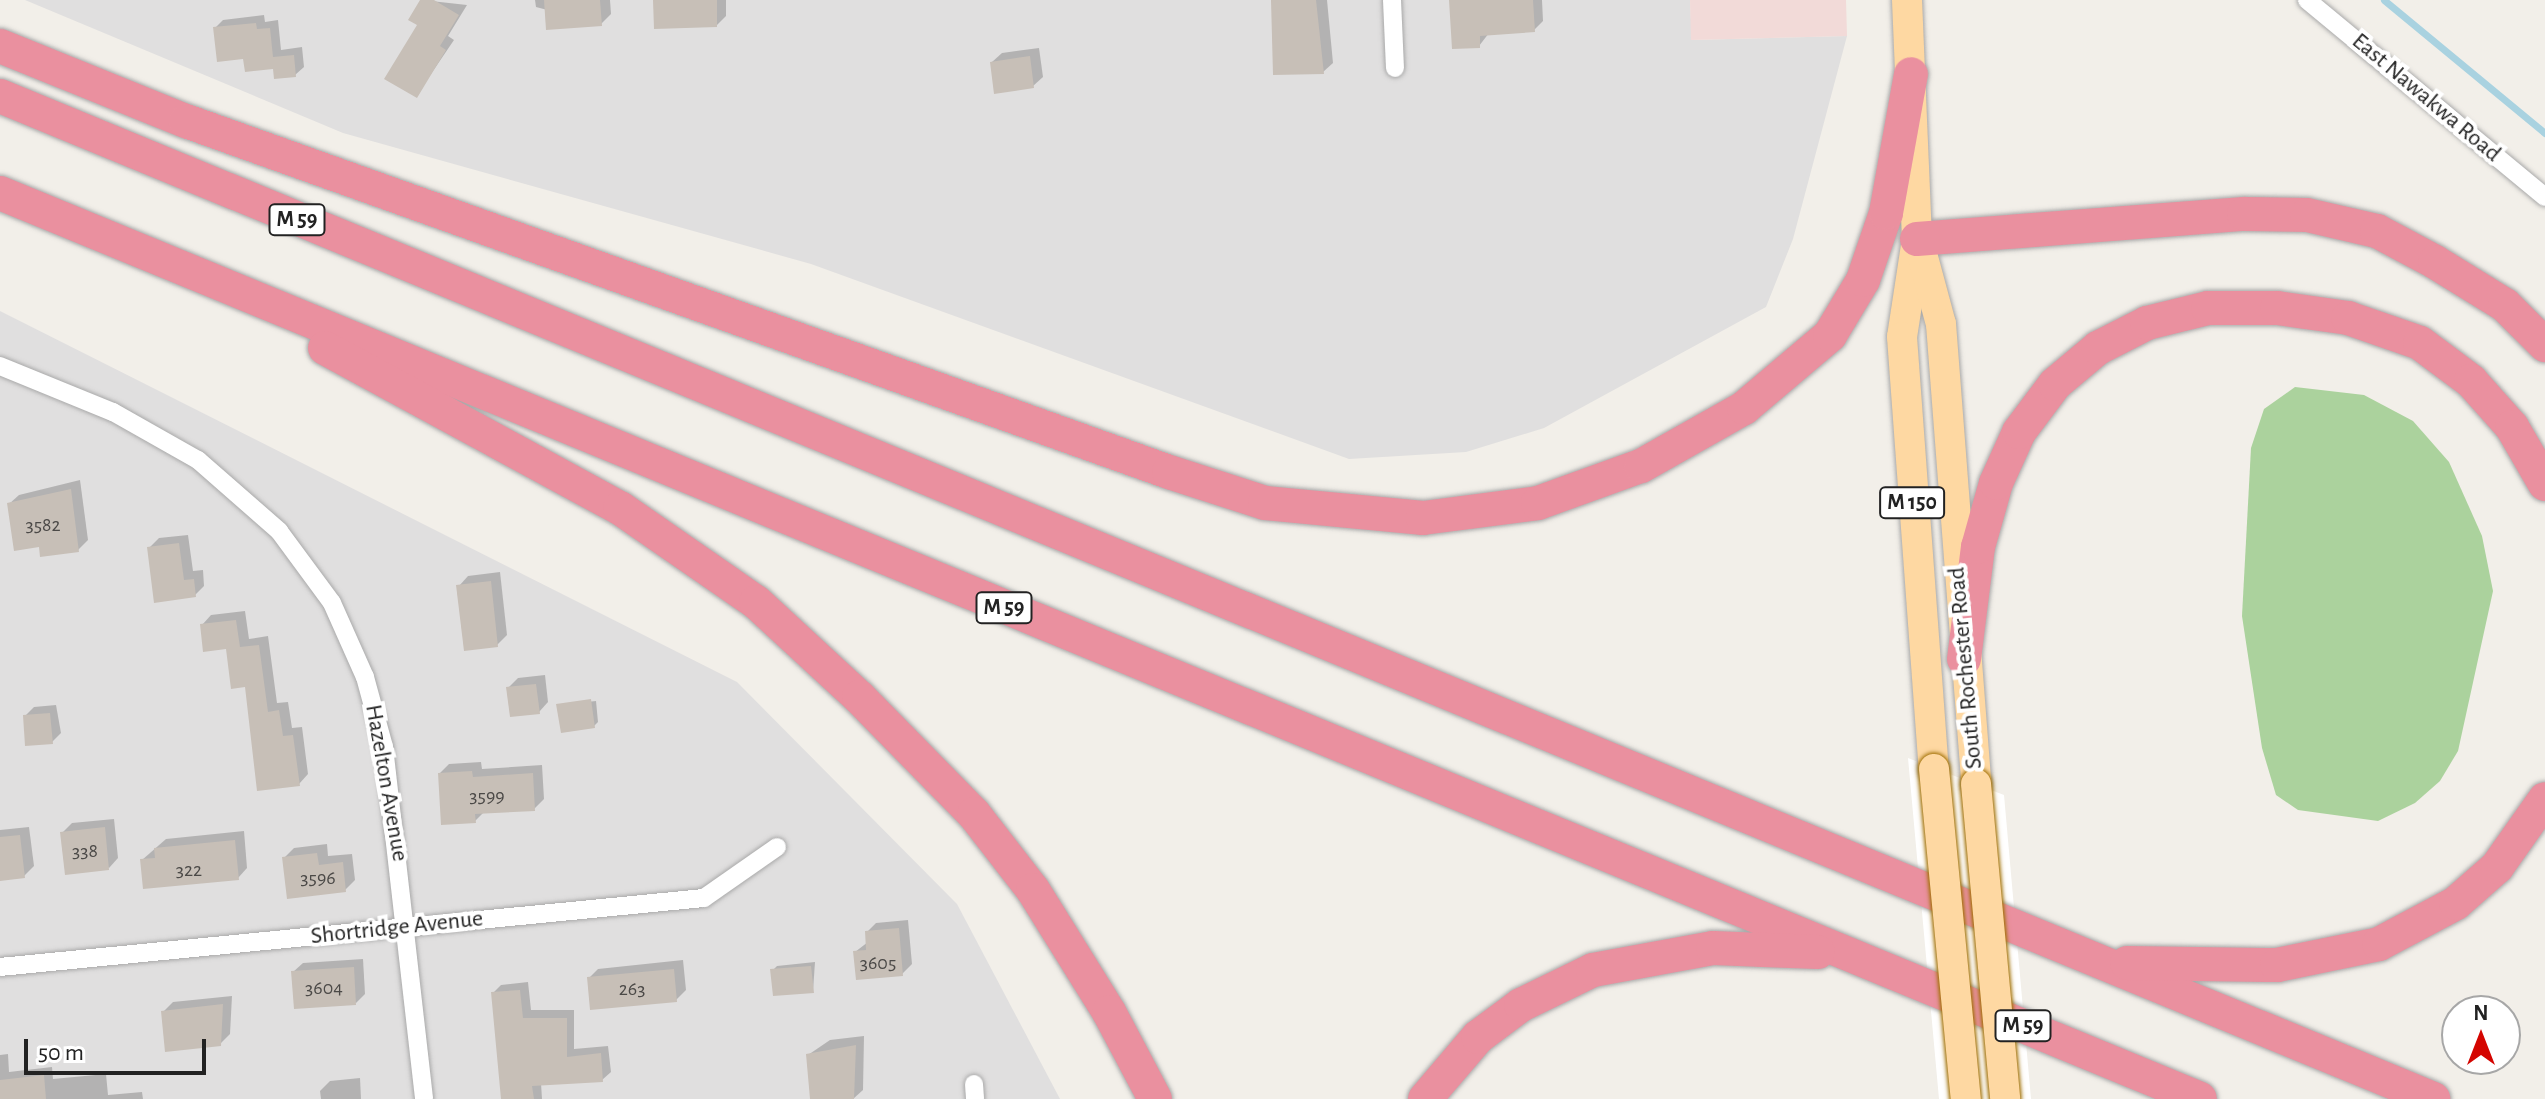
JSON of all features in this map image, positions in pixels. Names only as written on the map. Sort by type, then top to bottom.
[{"type":"highway","points":[[0,46],[186,121],[1169,472],[1265,503],[1423,518],[1538,503],[1641,466],[1744,408],[1830,335],[1863,280],[1886,213],[1911,74]]},
{"type":"highway","name":"M 59","points":[[0,96],[2433,1099]]},
{"type":"highway","name":"M 59","points":[[0,193],[2200,1099]]},
{"type":"highway","points":[[1917,239],[2244,214],[2307,215],[2377,231],[2435,262],[2505,305],[2545,345]]},
{"type":"highway","points":[[163,260],[620,508],[756,602],[859,697],[974,814],[1033,890],[1109,1012],[1155,1099]]},
{"type":"highway","points":[[1964,659],[1978,547],[1996,483],[2019,432],[2055,384],[2098,348],[2147,323],[2208,308],[2277,308],[2348,318],[2420,343],[2471,381],[2512,427],[2545,484]]},
{"type":"highway","points":[[2089,958],[2241,967],[2312,961],[2379,944],[2456,903],[2497,867],[2545,799]]},
{"type":"highway","points":[[1425,1099],[1478,1037],[1521,1005],[1593,970],[1654,955],[1713,948],[1846,954]]},
{"type":"main road","name":"South Rochester Road","points":[[1907,0],[1917,239],[1902,337],[1934,769],[1966,1099]]},
{"type":"main road","name":"South Rochester Road","points":[[1917,239],[1941,324],[1964,659],[2005,1099]]},
{"type":"street","points":[[1392,0],[1395,68]]},
{"type":"street","name":"East Nawakwa Road","points":[[2307,0],[2545,197]]},
{"type":"street","name":"Hazelton Avenue","points":[[0,366],[113,412],[198,460],[257,508],[310,569],[350,638],[376,711],[398,835],[424,1099]]},
{"type":"street","name":"Shortridge Avenue","points":[[0,967],[704,898],[777,847]]},
{"type":"shaded area","points":[[25,0],[1690,0],[1692,40],[1847,36],[1793,239],[1766,307],[1544,428],[1466,452],[1349,459],[811,264],[343,133]]},
{"type":"shaded area","points":[[1690,0],[1846,0],[1847,36],[1691,40]]},
{"type":"shaded area","points":[[0,311],[737,682],[957,904],[1060,1099],[0,1099]]},
{"type":"green space","points":[[2295,387],[2364,395],[2413,421],[2449,462],[2482,536],[2493,591],[2458,751],[2440,781],[2415,803],[2378,821],[2298,810],[2276,795],[2262,748],[2242,616],[2251,448],[2264,409]]},
{"type":"pier","points":[[1908,758],[2004,795],[2031,1099],[1939,1099]]},
{"type":"building","points":[[420,0],[434,0],[459,15],[440,46],[446,50],[417,98],[384,79],[417,25],[408,20]]},
{"type":"building","points":[[544,0],[600,0],[602,26],[546,30]]},
{"type":"building","points":[[653,0],[717,0],[717,27],[654,29]]},
{"type":"building","points":[[1271,0],[1316,0],[1324,74],[1273,75]]},
{"type":"building","points":[[1449,0],[1533,0],[1535,32],[1480,36],[1480,48],[1452,49]]},
{"type":"building","points":[[256,23],[257,29],[270,28],[273,57],[294,55],[296,77],[274,79],[273,69],[245,72],[243,59],[217,62],[213,27]]},
{"type":"building","points":[[1030,56],[1034,88],[994,94],[990,62]]},
{"type":"building","points":[[71,489],[79,552],[40,557],[39,547],[14,551],[7,503]]},
{"type":"building","points":[[179,543],[184,580],[194,579],[196,597],[154,603],[147,547]]},
{"type":"building","points":[[491,581],[498,647],[464,651],[456,585]]},
{"type":"building","points":[[236,620],[240,647],[259,645],[268,712],[279,710],[283,736],[293,735],[300,786],[257,791],[245,687],[231,689],[226,649],[203,652],[200,624]]},
{"type":"building","points":[[536,684],[540,714],[510,717],[506,687]]},
{"type":"building","points":[[591,699],[595,728],[561,733],[556,704]]},
{"type":"building","points":[[50,713],[53,744],[25,746],[23,715]]},
{"type":"building","points":[[472,771],[473,777],[533,773],[535,811],[475,814],[476,823],[441,825],[438,773]]},
{"type":"building","points":[[105,827],[109,870],[65,875],[60,832]]},
{"type":"building","points":[[20,835],[25,878],[0,881],[0,837]]},
{"type":"building","points":[[235,840],[239,880],[143,889],[140,859],[155,858],[154,848]]},
{"type":"building","points":[[317,853],[319,865],[343,862],[346,892],[287,899],[282,857]]},
{"type":"building","points":[[899,928],[903,976],[856,980],[853,951],[866,950],[865,931]]},
{"type":"building","points":[[811,966],[814,993],[773,996],[770,969]]},
{"type":"building","points":[[354,967],[356,1005],[294,1009],[291,971]]},
{"type":"building","points":[[674,969],[677,1002],[590,1010],[587,977]]},
{"type":"building","points":[[520,990],[523,1018],[567,1018],[567,1057],[601,1053],[603,1082],[532,1086],[534,1099],[501,1099],[491,992]]},
{"type":"building","points":[[223,1004],[221,1046],[165,1052],[161,1011]]},
{"type":"building","points":[[856,1045],[854,1099],[810,1099],[806,1054]]},
{"type":"building","points":[[44,1075],[46,1099],[0,1099],[0,1080]]},
{"type":"waterway","points":[[2384,0],[2545,133]]}]
